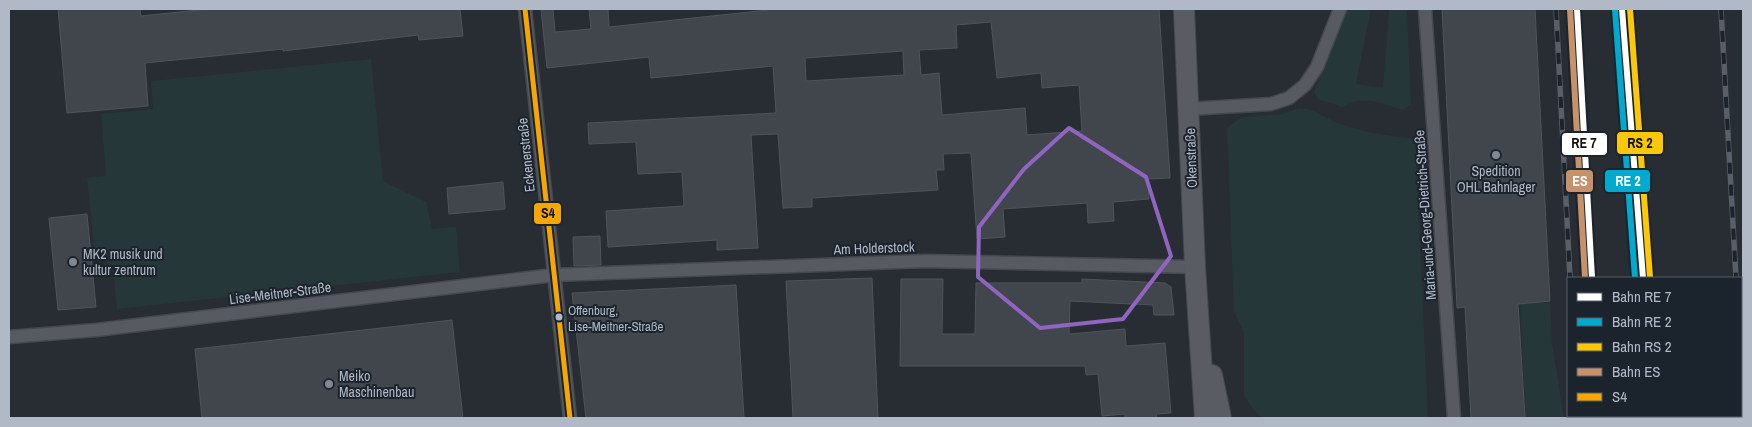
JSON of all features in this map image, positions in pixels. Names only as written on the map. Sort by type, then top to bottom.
[{"type":"main road","name":"Okenstraße","points":[[1184,9],[1195,267],[1198,308],[1213,416]]},
{"type":"street","name":"Eckenerstraße","points":[[526,9],[570,418]]},
{"type":"street","points":[[1188,109],[1272,104],[1289,98],[1305,85],[1317,67],[1340,9]]},
{"type":"street","name":"Maria-und-Georg-Dietrich-Straße","points":[[1426,9],[1454,418]]},
{"type":"street","name":"Am Holderstock","points":[[554,275],[925,261],[1195,267]]},
{"type":"street","name":"Lise-Meitner-Straße","points":[[9,337],[86,331],[554,275]]},
{"type":"highlighted area","points":[[1069,128],[1146,177],[1171,256],[1123,319],[1040,328],[978,277],[979,227],[1024,169]]},
{"type":"shaded area","points":[[1346,9],[1371,9],[1356,84],[1383,88],[1389,9],[1407,9],[1411,104],[1403,110],[1365,100],[1342,107],[1318,99],[1314,92]]},
{"type":"shaded area","points":[[371,59],[383,181],[426,202],[432,229],[456,227],[460,272],[117,309],[113,266],[95,255],[87,178],[106,176],[101,114],[153,109],[151,81]]},
{"type":"shaded area","points":[[1299,108],[1315,111],[1333,121],[1357,129],[1415,139],[1428,418],[1264,418],[1257,414],[1244,396],[1244,332],[1234,312],[1227,128],[1240,118],[1283,114]]},
{"type":"shaded area","points":[[1550,301],[1552,344],[1564,418],[1525,418],[1520,304]]},
{"type":"building","points":[[58,9],[140,9],[141,16],[208,9],[460,9],[463,36],[419,40],[418,35],[283,51],[283,49],[145,63],[148,106],[67,113]]},
{"type":"building","points":[[541,9],[553,9],[555,32],[591,29],[589,9],[608,9],[609,27],[768,9],[1159,9],[1170,178],[1148,179],[1149,199],[1113,202],[1114,221],[1088,223],[1087,203],[1003,209],[1005,237],[977,239],[971,153],[943,154],[944,170],[936,170],[938,190],[812,198],[812,207],[783,208],[778,134],[751,135],[758,248],[717,250],[717,240],[608,247],[606,211],[684,206],[682,172],[638,174],[636,142],[589,144],[588,123],[776,113],[773,66],[651,78],[649,57],[547,68]],"holes":[[[991,22],[997,78],[1041,73],[1042,88],[1079,85],[1082,131],[1027,135],[1025,108],[942,115],[939,73],[921,75],[919,50],[957,48],[956,25]],[[903,51],[904,75],[806,81],[805,58]]]},
{"type":"building","name":"Spedition OHL Bahnlager","points":[[1442,9],[1535,9],[1550,301],[1518,304],[1525,418],[1471,418],[1465,307],[1457,308]]},
{"type":"building","points":[[503,182],[505,209],[449,214],[447,188]]},
{"type":"building","name":"MK2 musik und kultur zentrum","points":[[87,214],[96,307],[58,310],[49,218]]},
{"type":"building","points":[[600,236],[601,265],[574,266],[573,237]]},
{"type":"building","points":[[872,278],[878,418],[793,418],[786,281]]},
{"type":"building","points":[[901,279],[943,279],[942,334],[975,334],[976,283],[1082,283],[1082,279],[1165,283],[1171,287],[1174,315],[1154,315],[1153,305],[1070,301],[1069,334],[1125,329],[1126,346],[1165,343],[1171,413],[1156,414],[1157,418],[1125,418],[1125,414],[1102,416],[1098,374],[1086,375],[1085,366],[900,366]]},
{"type":"building","points":[[736,285],[744,418],[586,418],[572,293]]},
{"type":"building","name":"Meiko Maschinenbau","points":[[452,320],[463,418],[202,418],[195,349]]},
{"type":"railway","points":[[1556,9],[1570,277]]},
{"type":"railway","points":[[1721,9],[1736,277]]},
{"type":"railway","points":[[1742,378],[1743,399]]},
{"type":"transit line","name":"S4","points":[[525,9],[570,418]]},
{"type":"transit line","points":[[1577,9],[1592,277]]},
{"type":"transit line","points":[[1622,9],[1643,277]]},
{"type":"transit line","points":[[1630,9],[1650,277]]},
{"type":"transit line","points":[[1615,10],[1635,277]]},
{"type":"rail line","name":"ES","points":[[1570,9],[1585,277]]},
{"type":"place","name":"Spedition OHL Bahnlager","points":[[1496,155]]},
{"type":"place","name":"MK2 musik und kultur zentrum","points":[[73,262]]},
{"type":"place","name":"Offenburg, Lise-Meitner-Straße","points":[[559,317]]},
{"type":"place","name":"Meiko Maschinenbau","points":[[329,384]]}]
